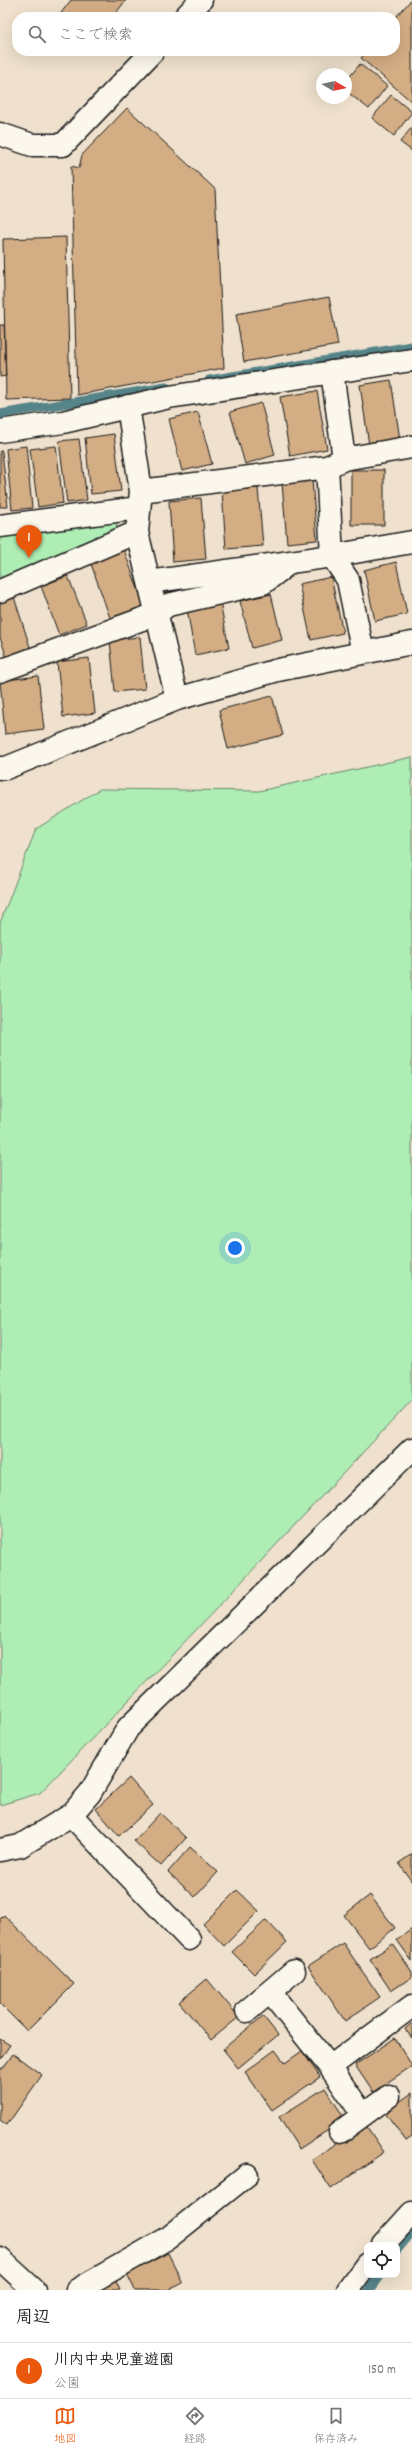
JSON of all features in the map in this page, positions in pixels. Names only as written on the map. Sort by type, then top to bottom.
[{"type":"street","points":[[190,12],[201,0]]},
{"type":"street","points":[[0,149],[32,145],[63,145],[148,56]]},
{"type":"street","points":[[0,134],[32,145]]},
{"type":"street","points":[[0,431],[63,422],[170,396],[412,360]]},
{"type":"street","points":[[332,372],[336,463],[332,556],[348,580],[363,653]]},
{"type":"street","points":[[128,406],[140,500],[137,532],[178,700]]},
{"type":"street","points":[[0,526],[336,463],[412,447]]},
{"type":"street","points":[[0,591],[137,532]]},
{"type":"street","points":[[149,582],[289,563],[412,542]]},
{"type":"street","points":[[0,671],[156,614],[168,605],[263,584],[289,563]]},
{"type":"street","points":[[0,768],[6,768],[178,700],[278,670],[412,644]]},
{"type":"street","points":[[0,1850],[20,1846],[71,1815],[90,1793],[128,1728],[412,1449]]},
{"type":"street","points":[[71,1815],[189,1938]]},
{"type":"street","points":[[247,2011],[294,1971]]},
{"type":"street","points":[[270,1992],[330,2067],[363,2115]]},
{"type":"street","points":[[330,2067],[412,2006]]},
{"type":"street","points":[[340,2132],[389,2096]]},
{"type":"street","points":[[77,2290],[168,2238],[247,2175]]},
{"type":"street","points":[[386,2242],[412,2213]]},
{"type":"street","points":[[0,2259],[34,2290]]},
{"type":"street","points":[[348,2290],[364,2268]]},
{"type":"green space","points":[[116,517],[117,534],[0,581],[0,532]]},
{"type":"green space","points":[[412,757],[412,1400],[216,1609],[40,1793],[0,1805],[0,923],[36,829],[100,789],[259,791]]},
{"type":"building","points":[[71,0],[126,0],[117,12],[62,12]]},
{"type":"building","points":[[412,0],[412,102],[361,58],[363,56],[400,56],[400,12]]},
{"type":"building","points":[[360,64],[387,86],[369,109],[352,96],[352,74]]},
{"type":"building","points":[[391,95],[412,112],[394,136],[372,118]]},
{"type":"building","points":[[127,108],[215,189],[224,368],[77,395],[71,166],[79,168],[82,155]]},
{"type":"building","points":[[412,127],[412,151],[400,142]]},
{"type":"building","points":[[66,237],[70,398],[6,400],[3,239]]},
{"type":"building","points":[[329,297],[338,345],[244,362],[236,314]]},
{"type":"building","points":[[0,325],[4,325],[6,376],[0,377]]},
{"type":"building","points":[[391,380],[400,440],[369,445],[360,385]]},
{"type":"building","points":[[317,391],[327,449],[290,456],[280,397]]},
{"type":"building","points":[[261,403],[275,455],[245,464],[230,412]]},
{"type":"building","points":[[198,412],[212,464],[182,471],[169,419]]},
{"type":"building","points":[[114,434],[121,491],[91,494],[85,438]]},
{"type":"building","points":[[79,439],[87,500],[67,503],[59,441]]},
{"type":"building","points":[[26,446],[32,508],[12,510],[6,449]]},
{"type":"building","points":[[56,446],[63,503],[38,507],[30,449]]},
{"type":"building","points":[[0,451],[2,451],[8,507],[0,507]]},
{"type":"building","points":[[351,470],[384,470],[384,525],[351,525]]},
{"type":"building","points":[[312,480],[317,540],[287,543],[282,483]]},
{"type":"building","points":[[258,488],[263,546],[226,549],[222,491]]},
{"type":"building","points":[[201,498],[206,559],[173,562],[169,501]]},
{"type":"building","points":[[123,547],[144,606],[110,618],[89,558]]},
{"type":"building","points":[[396,562],[407,614],[375,621],[364,570]]},
{"type":"building","points":[[68,576],[87,624],[59,635],[41,586]]},
{"type":"building","points":[[331,577],[343,633],[311,640],[299,584]]},
{"type":"building","points":[[271,594],[282,640],[252,648],[240,601]]},
{"type":"building","points":[[14,597],[31,650],[7,658],[0,637],[0,602]]},
{"type":"building","points":[[220,602],[229,648],[195,655],[187,609]]},
{"type":"building","points":[[140,637],[145,689],[115,692],[110,640]]},
{"type":"building","points":[[89,658],[95,713],[63,717],[57,662]]},
{"type":"building","points":[[38,676],[44,729],[5,734],[0,681]]},
{"type":"building","points":[[272,696],[283,735],[228,749],[219,710]]},
{"type":"building","points":[[129,1778],[153,1805],[119,1836],[96,1809]]},
{"type":"building","points":[[160,1813],[186,1838],[161,1866],[134,1841]]},
{"type":"building","points":[[190,1847],[218,1872],[195,1897],[168,1872]]},
{"type":"building","points":[[412,1854],[412,1882],[399,1863]]},
{"type":"building","points":[[237,1890],[259,1911],[224,1946],[203,1924]]},
{"type":"building","points":[[370,1895],[395,1928],[369,1948],[344,1915]]},
{"type":"building","points":[[4,1915],[74,1984],[27,2031],[0,2004],[0,1919]]},
{"type":"building","points":[[266,1920],[287,1942],[254,1974],[232,1952]]},
{"type":"building","points":[[412,1929],[412,1961],[397,1940]]},
{"type":"building","points":[[343,1943],[380,1997],[345,2021],[308,1966]]},
{"type":"building","points":[[393,1944],[412,1972],[412,1977],[391,1991],[370,1959]]},
{"type":"building","points":[[207,1979],[239,2017],[211,2040],[179,2002]]},
{"type":"building","points":[[263,2016],[278,2035],[238,2068],[223,2049]]},
{"type":"building","points":[[412,2023],[412,2038],[405,2029]]},
{"type":"building","points":[[395,2038],[412,2066],[373,2092],[355,2065]]},
{"type":"building","points":[[0,2039],[10,2045],[0,2059]]},
{"type":"building","points":[[275,2050],[285,2063],[302,2051],[320,2077],[272,2110],[245,2072]]},
{"type":"building","points":[[13,2054],[42,2075],[7,2125],[0,2120],[0,2072]]},
{"type":"building","points":[[325,2088],[345,2119],[299,2149],[279,2117]]},
{"type":"building","points":[[412,2093],[412,2137],[406,2141],[385,2112]]},
{"type":"building","points":[[365,2124],[384,2152],[331,2189],[312,2160]]},
{"type":"building","points":[[168,2253],[183,2283],[169,2290],[135,2290],[127,2274]]},
{"type":"building","points":[[115,2279],[120,2290],[90,2290]]},
{"type":"waterway","points":[[209,380],[412,346]]},
{"type":"waterway","points":[[0,414],[166,387]]},
{"type":"waterway","points":[[400,2246],[412,2232]]},
{"type":"waterway","points":[[369,2290],[378,2278]]},
{"type":"place","name":"川内中央児童遊園","points":[[29,558]]}]
